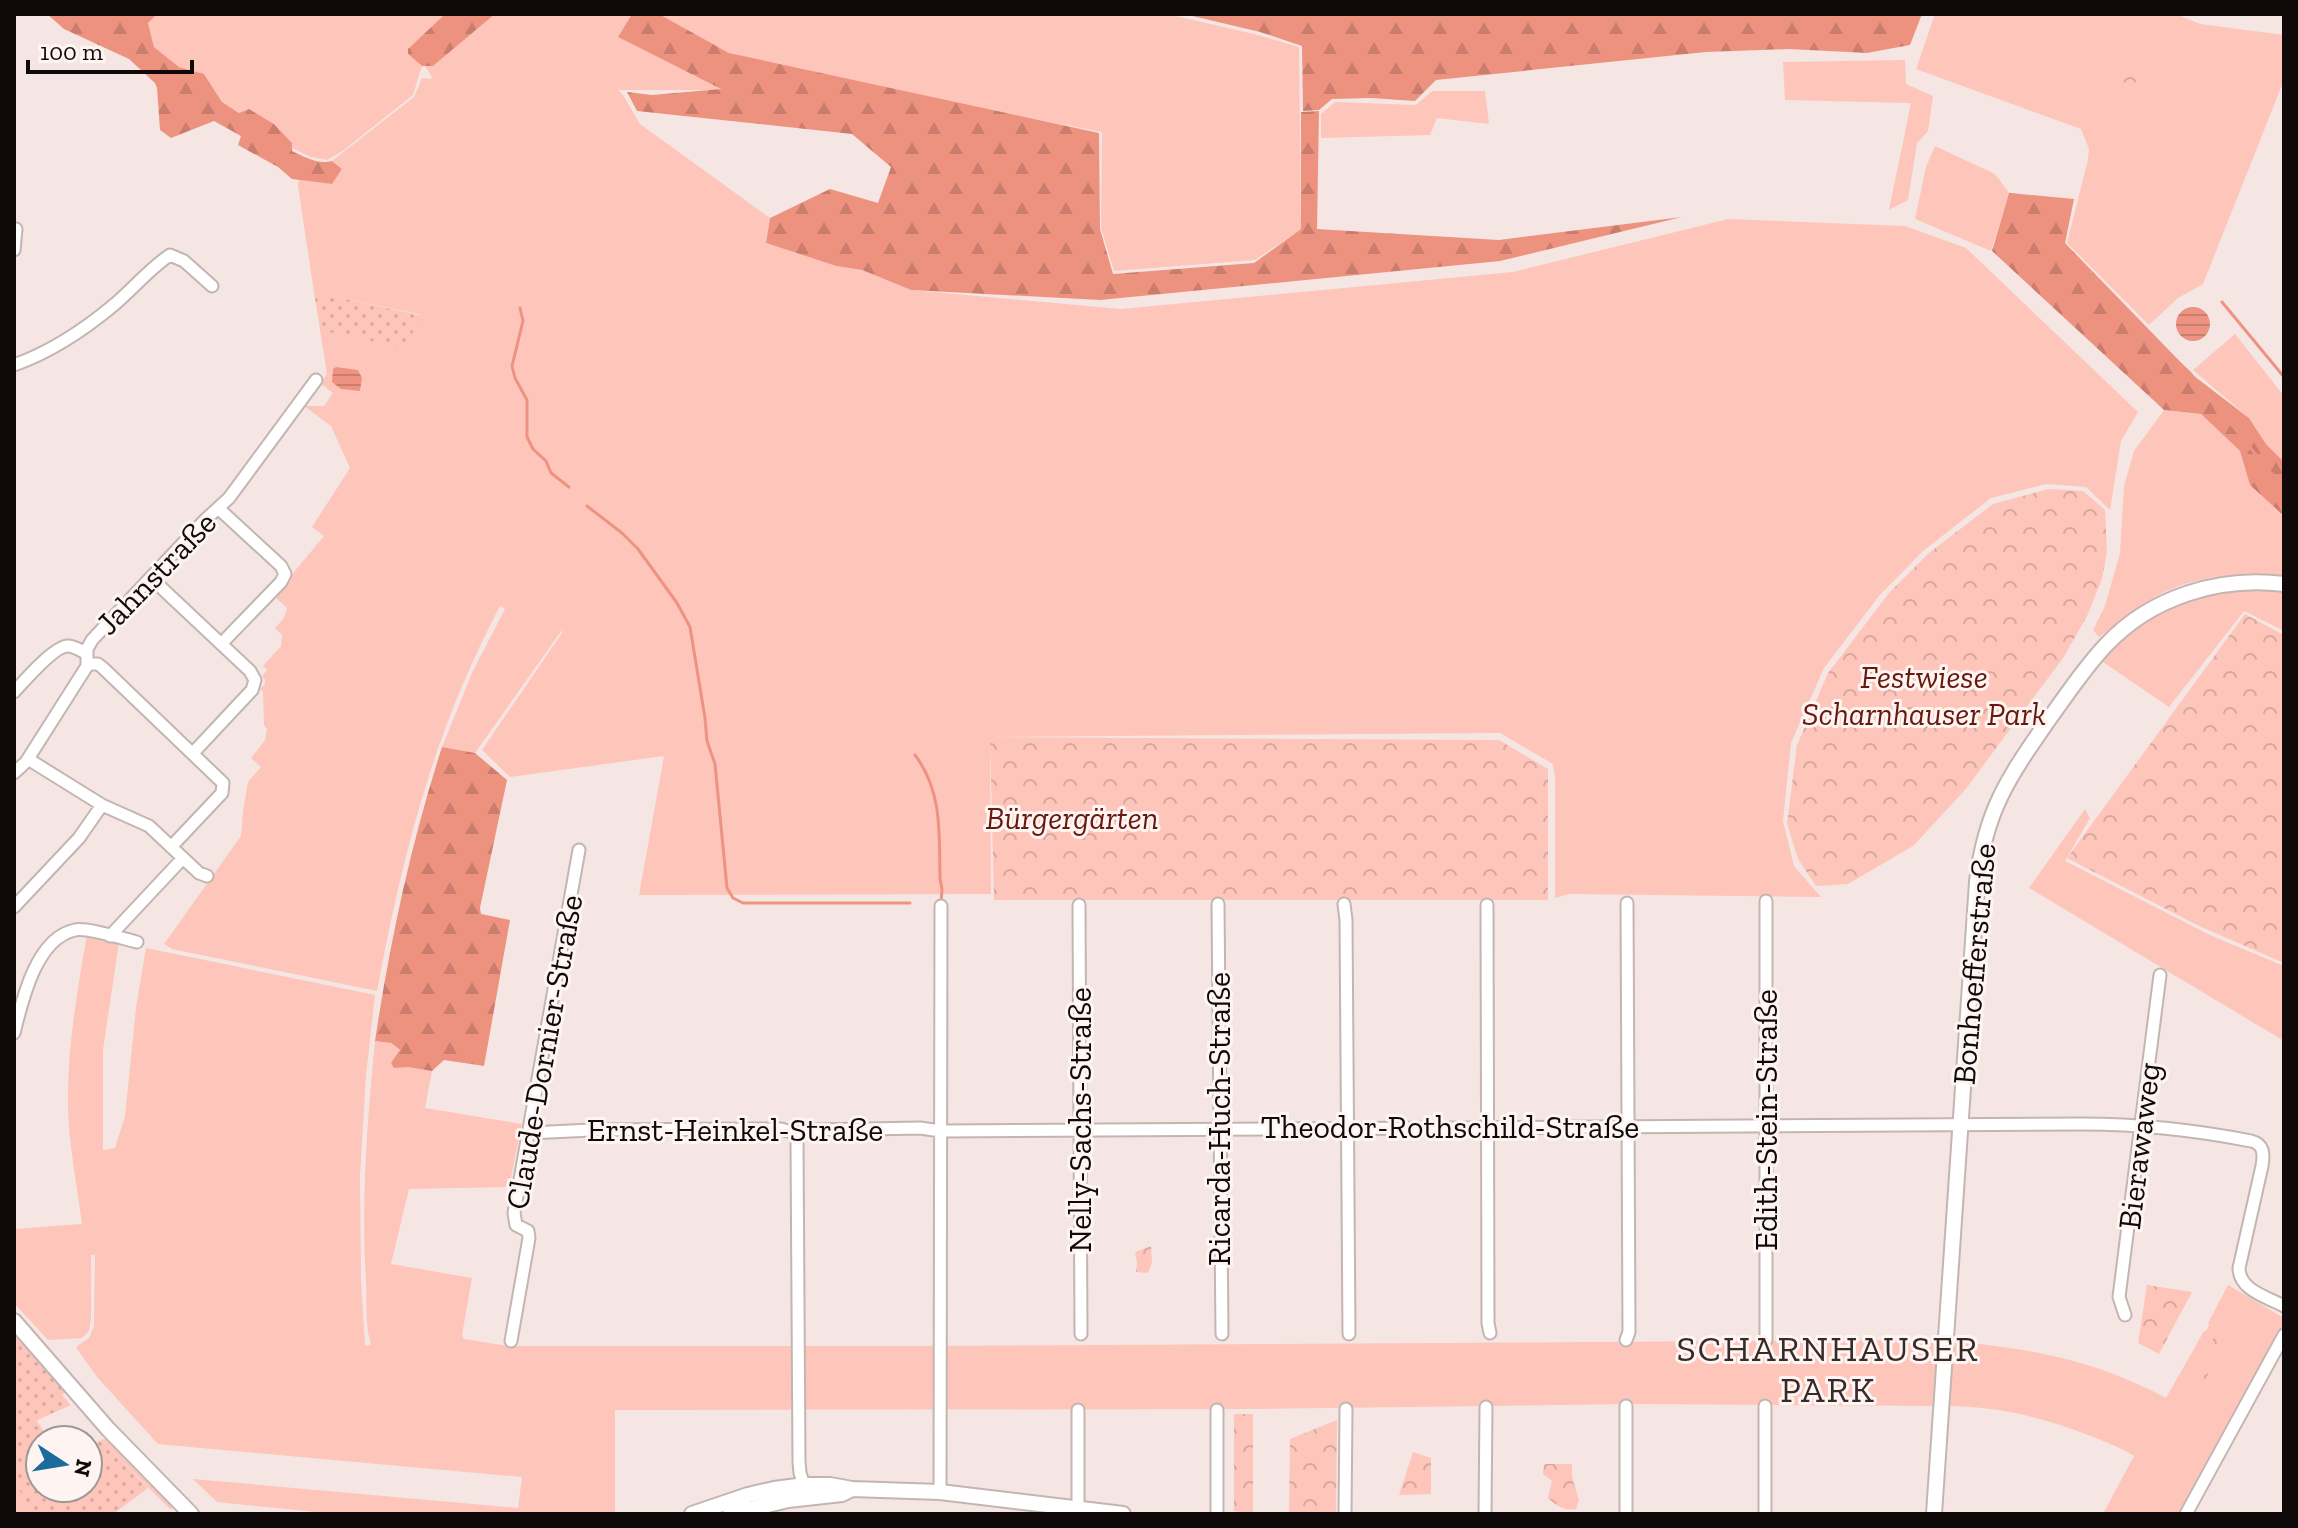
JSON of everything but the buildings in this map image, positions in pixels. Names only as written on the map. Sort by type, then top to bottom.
[{"type":"main road","name":"Bonhoefferstraße","points":[[1934,1514],[1980,860],[1989,822],[2008,782],[2046,724],[2096,656],[2115,636],[2139,617],[2172,599],[2209,587],[2258,582],[2284,584]]},
{"type":"main road","points":[[14,1321],[108,1429],[191,1514]]},
{"type":"main road","points":[[730,1514],[788,1500],[830,1485],[852,1489],[940,1492],[1123,1514]]},
{"type":"main road","points":[[692,1514],[748,1495],[806,1492]]},
{"type":"street","points":[[14,250],[16,229]]},
{"type":"street","points":[[14,365],[49,350],[82,330],[170,255],[184,261],[212,286]]},
{"type":"street","name":"Jahnstraße","points":[[14,773],[28,759],[88,659],[89,645],[94,637],[229,498],[316,380]]},
{"type":"street","points":[[218,508],[281,566],[285,574],[281,582],[221,644]]},
{"type":"street","points":[[151,578],[252,674],[256,683],[193,753]]},
{"type":"street","points":[[14,692],[61,648],[71,646],[103,668],[222,781],[223,790],[171,847]]},
{"type":"street","points":[[28,759],[102,805],[149,826],[199,873],[207,876]]},
{"type":"street","points":[[14,907],[79,838],[102,805]]},
{"type":"street","name":"Claude-Dornier-Straße","points":[[511,1341],[529,1241],[528,1231],[516,1225],[513,1217],[579,850]]},
{"type":"street","points":[[110,936],[183,858]]},
{"type":"street","name":"Edith-Stein-Straße","points":[[1766,901],[1766,1340]]},
{"type":"street","points":[[1626,1340],[1629,1308],[1627,903]]},
{"type":"street","name":"Ricarda-Huch-Straße","points":[[1218,904],[1222,1334]]},
{"type":"street","points":[[1344,904],[1349,1334]]},
{"type":"street","name":"Nelly-Sachs-Straße","points":[[1079,905],[1081,1334]]},
{"type":"street","points":[[1487,905],[1490,1333]]},
{"type":"street","points":[[940,1492],[941,906]]},
{"type":"street","points":[[14,1033],[28,982],[51,945],[61,937],[77,929],[137,942]]},
{"type":"street","name":"Bierawaweg","points":[[2125,1315],[2119,1297],[2160,975]]},
{"type":"street","name":"Theodor-Rothschild-Straße","points":[[941,1131],[1960,1124],[2141,1125],[2200,1131],[2258,1144],[2263,1150],[2239,1275],[2244,1284],[2284,1306]]},
{"type":"street","name":"Ernst-Heinkel-Straße","points":[[529,1133],[781,1129],[794,1133],[920,1128],[941,1131]]},
{"type":"street","points":[[794,1133],[797,1142],[799,1462],[806,1492]]},
{"type":"street","points":[[2186,1514],[2284,1335]]},
{"type":"street","points":[[1626,1406],[1626,1514]]},
{"type":"street","points":[[1765,1406],[1765,1514]]},
{"type":"street","points":[[1485,1514],[1486,1407]]},
{"type":"street","points":[[1345,1514],[1346,1409]]},
{"type":"street","points":[[1078,1410],[1078,1508]]},
{"type":"street","points":[[1217,1410],[1217,1514]]},
{"type":"green space","points":[[47,14],[157,14],[148,23],[154,47],[179,67],[204,74],[222,102],[239,113],[249,109],[274,124],[292,143],[292,151],[317,161],[332,161],[342,169],[332,184],[292,179],[278,167],[238,145],[241,136],[214,121],[171,138],[160,130],[155,83],[129,59],[64,29]]},
{"type":"green space","points":[[157,14],[445,14],[408,49],[408,54],[422,66],[413,95],[327,160],[292,148],[292,143],[274,124],[249,109],[239,113],[222,102],[204,74],[179,67],[154,47],[148,23]]},
{"type":"green space","points":[[445,14],[495,14],[433,66],[422,66],[408,54],[408,49]]},
{"type":"green space","points":[[495,14],[632,14],[618,37],[723,90],[618,90],[640,124],[770,218],[766,243],[836,266],[862,270],[911,290],[1121,309],[1513,272],[1728,219],[1905,226],[1966,248],[2138,412],[2121,441],[2110,510],[2086,487],[2046,484],[1991,498],[1923,551],[1879,596],[1824,668],[1791,743],[1783,821],[1794,866],[1821,897],[1569,894],[1555,898],[1553,764],[1500,733],[990,737],[991,894],[639,895],[664,756],[510,777],[482,750],[562,630],[475,753],[442,747],[473,671],[505,609],[500,606],[439,746],[410,841],[377,991],[172,949],[164,944],[241,836],[248,782],[261,767],[251,758],[265,740],[267,729],[264,725],[263,692],[260,689],[265,684],[262,676],[267,670],[263,666],[281,646],[282,635],[275,628],[284,618],[287,608],[274,596],[324,536],[312,527],[350,468],[331,426],[304,406],[324,406],[333,393],[320,383],[327,374],[320,330],[359,338],[422,315],[314,292],[299,180],[332,184],[342,169],[332,161],[414,97],[422,78],[433,79],[425,66],[433,66]]},
{"type":"green space","points":[[632,14],[659,14],[729,53],[1099,133],[1100,229],[1113,274],[1254,263],[1301,229],[1301,112],[1319,111],[1317,229],[1499,240],[1682,217],[1500,261],[1100,300],[911,290],[862,270],[836,266],[766,243],[770,218],[830,189],[878,203],[891,167],[852,134],[637,111],[627,92],[652,95],[721,89],[618,37]]},
{"type":"green space","points":[[659,14],[1167,14],[1299,47],[1301,229],[1255,260],[1114,271],[1101,228],[1102,132],[811,75],[729,53]]},
{"type":"green space","points":[[1184,14],[1922,14],[1910,45],[1867,53],[1789,49],[1706,52],[1436,80],[1415,101],[1332,99],[1319,110],[1303,111],[1302,46],[1260,32]]},
{"type":"green space","points":[[1935,14],[2176,14],[2200,24],[2284,35],[2284,80],[2203,284],[2178,298],[2149,325],[2067,243],[2088,160],[2089,149],[2081,129],[1916,69]]},
{"type":"green space","points":[[2124,54],[2144,62],[2134,86],[2114,79]]},
{"type":"green space","points":[[1905,60],[1906,84],[1933,96],[1928,131],[1917,143],[1908,200],[1889,210],[1911,103],[1785,100],[1783,62]]},
{"type":"green space","points":[[1432,91],[1485,91],[1489,124],[1437,118],[1430,135],[1321,138],[1321,114],[1335,102],[1416,105]]},
{"type":"green space","points":[[1935,146],[1995,174],[2009,193],[1991,251],[1915,219],[1926,167]]},
{"type":"green space","points":[[2009,193],[2074,199],[2065,243],[2194,376],[2249,418],[2266,444],[2284,462],[2284,516],[2250,485],[2240,451],[2201,414],[2164,410],[1992,251]]},
{"type":"green space","points":[[314,292],[423,316],[403,348],[320,330]]},
{"type":"green space","points":[[2235,334],[2284,396],[2284,462],[2266,444],[2249,418],[2193,370]]},
{"type":"green space","points":[[2164,410],[2201,414],[2240,451],[2250,485],[2284,516],[2284,578],[2250,575],[2215,577],[2181,585],[2143,604],[2099,637],[2093,630],[2105,606],[2120,553],[2124,486],[2134,451]]},
{"type":"green space","name":"Festwiese Scharnhauser Park","points":[[2049,489],[2083,491],[2105,510],[2107,552],[2102,579],[2087,616],[2063,658],[1965,790],[1913,846],[1848,884],[1816,886],[1798,859],[1787,824],[1797,745],[1828,673],[1889,593],[1929,553],[1993,504]]},
{"type":"green space","points":[[2254,589],[2284,593],[2284,631],[2244,611],[2169,707],[2100,660],[2150,616],[2199,594]]},
{"type":"green space","points":[[2245,614],[2284,635],[2284,963],[2197,925],[2067,858]]},
{"type":"green space","name":"Bürgergärten","points":[[990,737],[1499,740],[1548,769],[1548,900],[994,900]]},
{"type":"green space","points":[[442,747],[475,753],[507,780],[480,908],[481,914],[510,920],[484,1066],[444,1060],[432,1071],[394,1068],[391,1063],[400,1050],[391,1043],[375,1041],[402,892]]},
{"type":"green space","points":[[2085,809],[2090,818],[2065,861],[2212,936],[2284,966],[2284,1041],[2029,888]]},
{"type":"green space","points":[[87,935],[119,942],[103,1050],[103,1150],[115,1148],[125,1116],[136,1008],[146,948],[375,995],[360,1176],[365,1346],[371,1345],[367,1314],[365,1192],[375,1041],[391,1043],[400,1051],[394,1068],[408,1066],[432,1071],[425,1108],[522,1124],[509,1187],[409,1189],[391,1264],[472,1278],[462,1335],[464,1339],[508,1346],[1926,1340],[1990,1345],[2049,1355],[2108,1372],[2166,1398],[2206,1331],[2228,1285],[2284,1318],[2284,1327],[2183,1514],[2103,1514],[2134,1456],[2071,1429],[2018,1414],[1946,1406],[1634,1404],[1258,1409],[615,1410],[615,1514],[337,1514],[217,1502],[193,1479],[518,1508],[522,1477],[158,1444],[97,1377],[77,1349],[89,1338],[94,1326],[95,1255],[91,1255],[91,1319],[89,1331],[82,1338],[48,1340],[14,1303],[14,1229],[82,1224],[70,1136],[68,1085],[73,1021]]},
{"type":"green space","points":[[1151,1246],[1152,1262],[1148,1273],[1136,1272],[1135,1252]]},
{"type":"green space","points":[[2147,1285],[2192,1292],[2159,1354],[2138,1343]]},
{"type":"green space","points":[[14,1330],[67,1391],[62,1395],[71,1405],[45,1416],[37,1421],[39,1424],[24,1424],[24,1498],[14,1481]]},
{"type":"green space","points":[[2217,1332],[2223,1345],[2205,1380],[2199,1366]]},
{"type":"green space","points":[[1234,1414],[1253,1414],[1253,1514],[1234,1511]]},
{"type":"green space","points":[[1337,1420],[1336,1514],[1289,1514],[1290,1439]]},
{"type":"green space","points":[[104,1439],[170,1502],[171,1510],[104,1443]]},
{"type":"green space","points":[[104,1443],[148,1488],[113,1514],[33,1514],[27,1504],[104,1504]]},
{"type":"green space","points":[[1413,1452],[1431,1458],[1431,1494],[1399,1495]]},
{"type":"green space","points":[[1544,1464],[1572,1464],[1572,1477],[1579,1500],[1576,1509],[1561,1508],[1548,1498],[1552,1481],[1543,1474]]},
{"type":"green space","points":[[14,1481],[24,1504],[27,1504],[33,1514],[14,1514]]},
{"type":"shaded area","points":[[2193,307],[2205,312],[2210,324],[2205,336],[2193,341],[2181,336],[2176,324],[2181,312]]},
{"type":"shaded area","points":[[336,367],[358,370],[362,378],[360,391],[341,389],[332,382]]},
{"type":"waterway","points":[[2061,242],[2189,372],[2284,485]]},
{"type":"waterway","points":[[2222,302],[2284,377]]},
{"type":"waterway","points":[[520,308],[523,321],[512,366],[527,400],[527,437],[533,449],[546,461],[551,473],[569,487]]},
{"type":"waterway","points":[[587,506],[638,549],[677,603],[690,627],[707,741],[715,764],[727,888],[733,898],[743,903],[910,903]]},
{"type":"waterway","points":[[915,755],[931,784],[938,814],[941,903]]},
{"type":"tram line","points":[[876,1514],[924,1514]]},
{"type":"district","name":"SCHARNHAUSER PARK","points":[[1828,1368]]}]
